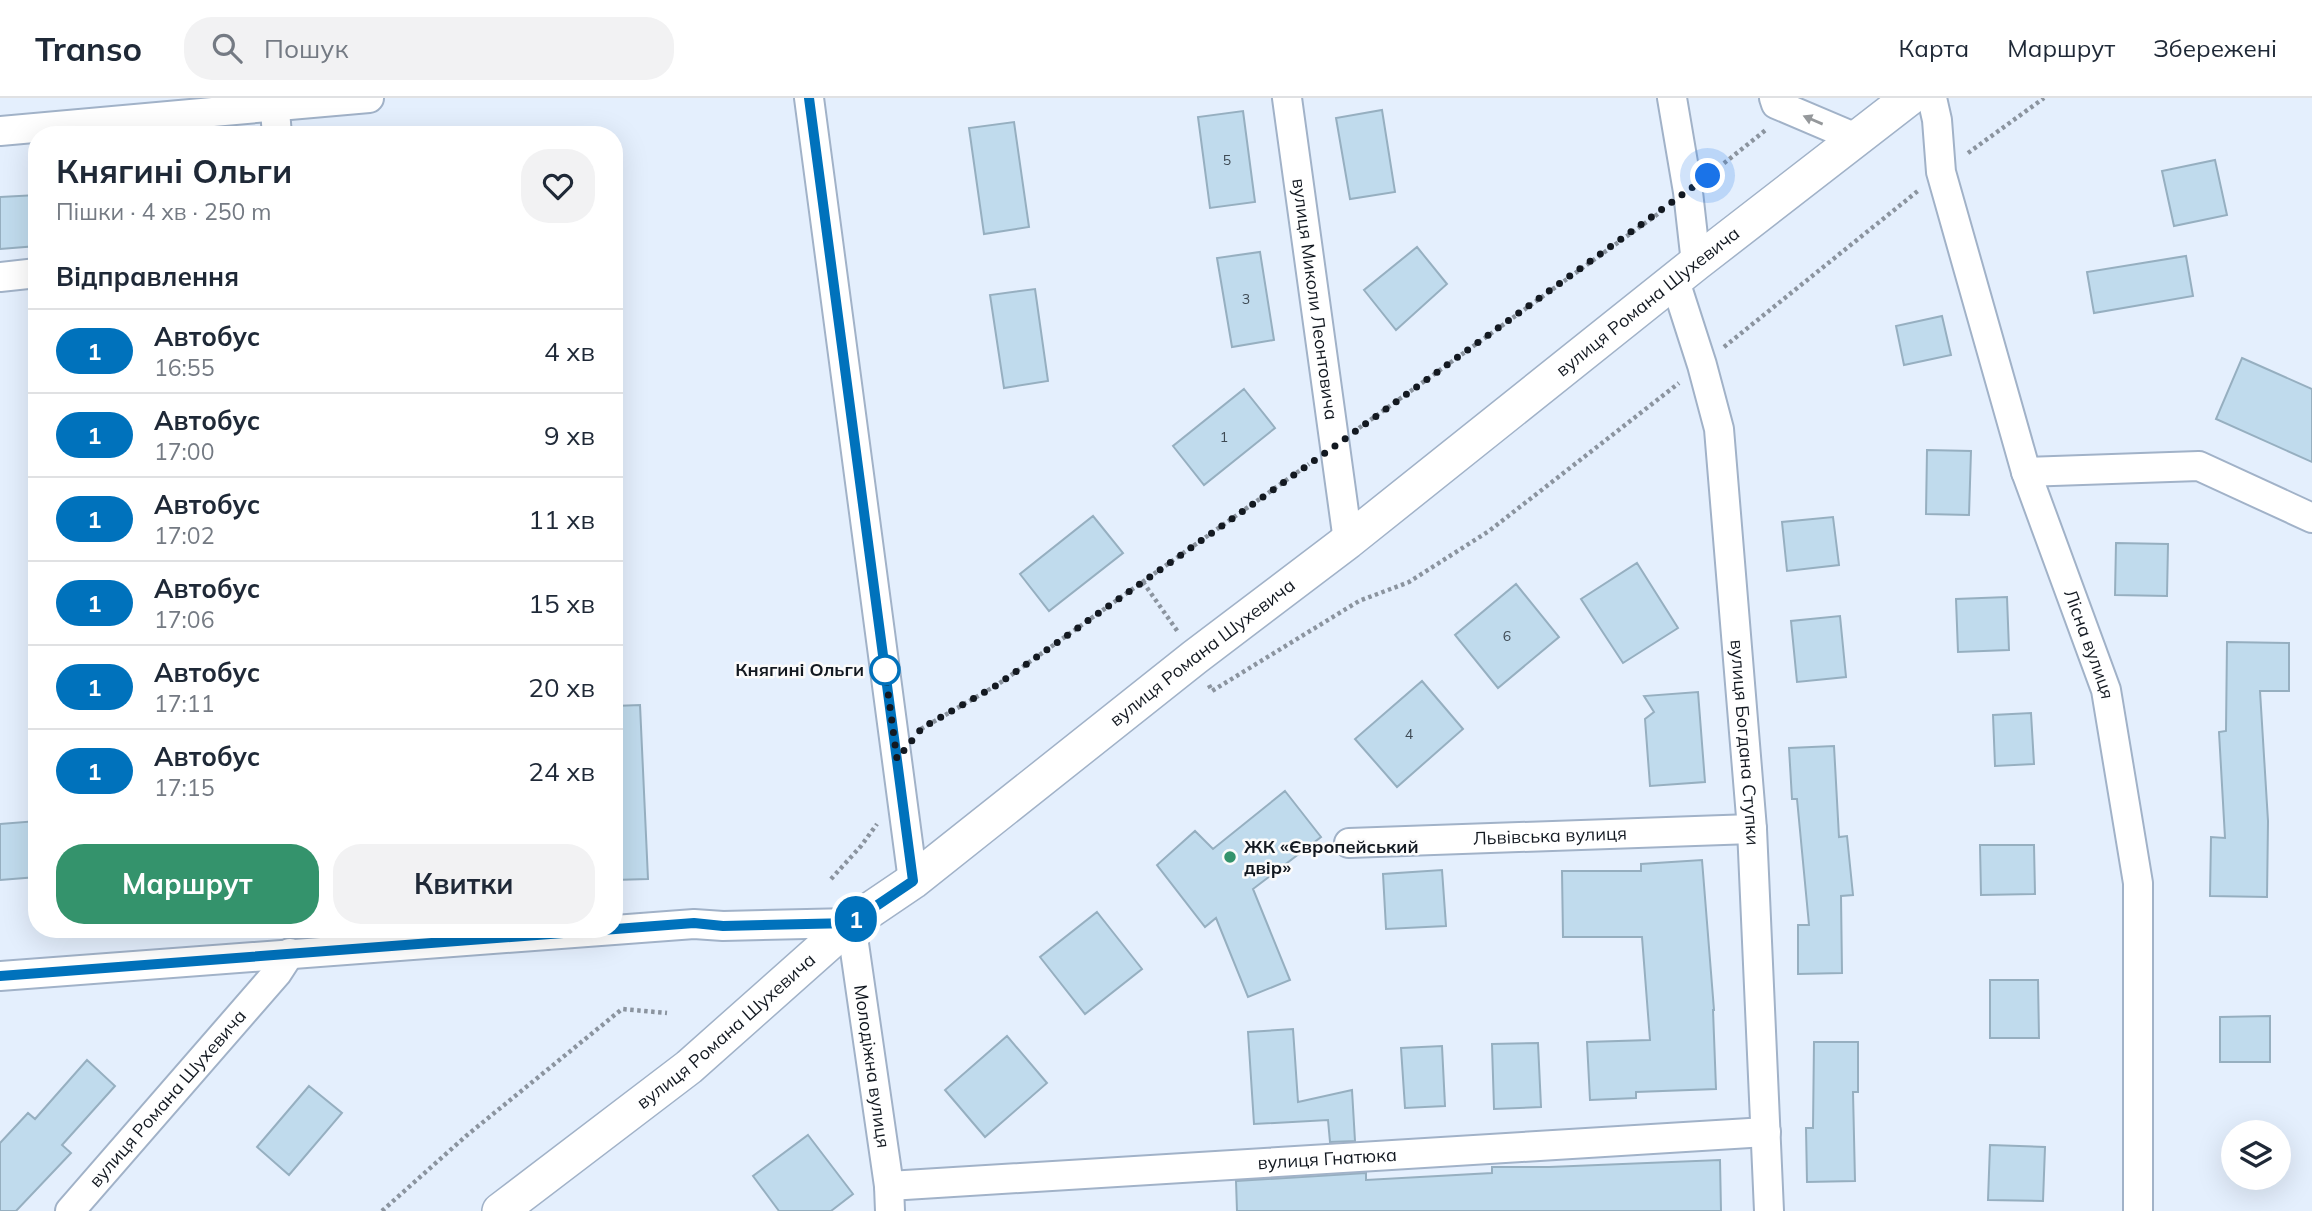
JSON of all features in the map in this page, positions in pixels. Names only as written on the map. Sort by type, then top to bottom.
[{"type":"main road","name":"вулиця Романа Шухевича","points":[[500,1211],[689,1067],[851,923],[913,881],[1909,98]]},
{"type":"street","points":[[42,126],[101,119],[275,114],[369,98]]},
{"type":"street","points":[[809,98],[913,881]]},
{"type":"street","name":"вулиця Миколи Леонтовича","points":[[1287,98],[1348,541]]},
{"type":"street","name":"вулиця Богдана Ступки","points":[[1672,98],[1688,192],[1685,272],[1702,365],[1719,429],[1752,830],[1769,1211]]},
{"type":"street","name":"Лісна вулиця","points":[[1933,98],[1941,172],[2026,472],[2106,690],[2138,883],[2138,1211]]},
{"type":"street","points":[[1774,111],[1776,104],[1856,138]]},
{"type":"street","points":[[0,131],[28,128]]},
{"type":"street","points":[[0,277],[28,274]]},
{"type":"street","points":[[2026,472],[2199,466],[2312,518]]},
{"type":"street","name":"Львівська вулиця","points":[[1349,843],[1752,830]]},
{"type":"street","points":[[623,926],[694,923],[723,926],[851,923]]},
{"type":"street","name":"Молодіжна вулиця","points":[[851,923],[889,1198]]},
{"type":"street","points":[[0,976],[290,953],[343,939],[365,938]]},
{"type":"street","name":"вулиця Романа Шухевича","points":[[70,1211],[277,973],[290,953]]},
{"type":"street","name":"вулиця Гнатюка","points":[[889,1198],[1766,1132]]},
{"type":"path","points":[[1212,691],[1359,601],[1409,582],[1489,531],[1702,365],[1941,172],[2044,98]]},
{"type":"path","points":[[897,759],[922,728],[997,685],[1688,192],[1774,111]]},
{"type":"path","points":[[831,879],[876,827],[878,817]]},
{"type":"path","points":[[382,1211],[466,1136],[622,1009],[667,1013]]},
{"type":"building","points":[[1382,110],[1395,192],[1350,199],[1336,118]]},
{"type":"building","points":[[1243,111],[1255,202],[1210,208],[1198,117]]},
{"type":"building","points":[[1014,122],[1029,227],[984,234],[969,128]]},
{"type":"building","points":[[2215,160],[2227,215],[2174,226],[2162,171]]},
{"type":"building","points":[[28,195],[28,247],[0,249],[0,197]]},
{"type":"building","points":[[1417,247],[1447,284],[1396,330],[1364,290]]},
{"type":"building","points":[[1260,252],[1274,340],[1232,347],[1217,258]]},
{"type":"building","points":[[2186,256],[2193,296],[2094,313],[2087,272]]},
{"type":"building","points":[[1035,289],[1048,381],[1004,388],[990,295]]},
{"type":"building","points":[[1942,316],[1951,355],[1904,365],[1896,326]]},
{"type":"building","points":[[2242,358],[2312,389],[2312,462],[2216,419]]},
{"type":"building","points":[[1244,389],[1275,428],[1204,485],[1173,446]]},
{"type":"building","points":[[1927,450],[1971,451],[1969,515],[1926,514]]},
{"type":"building","points":[[1093,516],[1123,553],[1049,611],[1020,574]]},
{"type":"building","points":[[1833,517],[1839,565],[1787,571],[1782,522]]},
{"type":"building","points":[[2116,543],[2168,544],[2167,596],[2115,595]]},
{"type":"building","points":[[1637,563],[1678,628],[1623,663],[1581,599]]},
{"type":"building","points":[[1516,584],[1559,637],[1498,688],[1455,635]]},
{"type":"building","points":[[2007,597],[2009,650],[1958,652],[1956,599]]},
{"type":"building","points":[[1840,616],[1846,677],[1797,682],[1791,621]]},
{"type":"building","points":[[2227,642],[2289,643],[2289,691],[2260,691],[2268,821],[2267,897],[2210,896],[2211,837],[2225,838],[2219,732],[2226,731]]},
{"type":"building","points":[[1422,681],[1463,729],[1397,787],[1355,739]]},
{"type":"building","points":[[1698,692],[1705,782],[1650,786],[1645,719],[1654,712],[1644,696]]},
{"type":"building","points":[[640,705],[648,879],[623,880],[623,706]]},
{"type":"building","points":[[2031,713],[2034,764],[1995,766],[1993,715]]},
{"type":"building","points":[[1834,746],[1839,837],[1847,836],[1853,895],[1841,896],[1842,973],[1798,974],[1798,925],[1809,925],[1797,799],[1792,799],[1789,748]]},
{"type":"building","name":"ЖК «Європейський двір»","points":[[1285,791],[1321,837],[1253,889],[1290,980],[1248,997],[1216,918],[1205,927],[1157,865],[1195,831],[1213,849]]},
{"type":"building","points":[[28,822],[28,878],[0,880],[0,824]]},
{"type":"building","points":[[1980,845],[2034,845],[2035,894],[1981,895]]},
{"type":"building","points":[[1702,860],[1714,1010],[1716,1089],[1636,1092],[1636,1098],[1590,1100],[1587,1042],[1650,1040],[1642,937],[1563,937],[1562,871],[1641,871],[1641,864]]},
{"type":"building","points":[[1442,870],[1446,926],[1386,929],[1383,874]]},
{"type":"building","points":[[1097,912],[1142,969],[1085,1014],[1040,957]]},
{"type":"building","points":[[1990,980],[2038,980],[2039,1038],[1990,1038]]},
{"type":"building","points":[[2270,1016],[2270,1062],[2220,1062],[2220,1017]]},
{"type":"building","points":[[1293,1029],[1298,1102],[1352,1090],[1355,1141],[1330,1142],[1328,1120],[1254,1124],[1248,1032]]},
{"type":"building","points":[[1007,1036],[1047,1083],[985,1137],[945,1090]]},
{"type":"building","points":[[1814,1042],[1858,1042],[1858,1092],[1853,1092],[1855,1181],[1807,1182],[1806,1128],[1813,1128]]},
{"type":"building","points":[[1538,1043],[1541,1107],[1494,1109],[1492,1044]]},
{"type":"building","points":[[1442,1046],[1445,1106],[1405,1108],[1401,1048]]},
{"type":"building","points":[[87,1060],[115,1086],[62,1145],[71,1153],[16,1211],[0,1211],[0,1143],[28,1113],[35,1119]]},
{"type":"building","points":[[309,1086],[342,1113],[289,1175],[257,1147]]},
{"type":"building","points":[[808,1135],[853,1194],[831,1211],[779,1211],[753,1176]]},
{"type":"building","points":[[1990,1145],[2045,1147],[2043,1201],[1988,1200]]},
{"type":"building","points":[[1720,1160],[1721,1211],[1237,1211],[1236,1181],[1366,1173],[1366,1180],[1492,1173],[1492,1167]]},
{"type":"bus line","name":"1","points":[[623,928],[694,923],[723,926],[851,923],[913,881],[809,98]]},
{"type":"bus line","name":"1","points":[[0,976],[492,938]]},
{"type":"place","name":"Княгині Ольги","points":[[885,670]]},
{"type":"place","name":"ЖК «Європейський двір»","points":[[1230,857]]},
{"type":"route","points":[[885,670],[897,759],[922,728],[997,685],[1335,446],[1708,176]]}]
